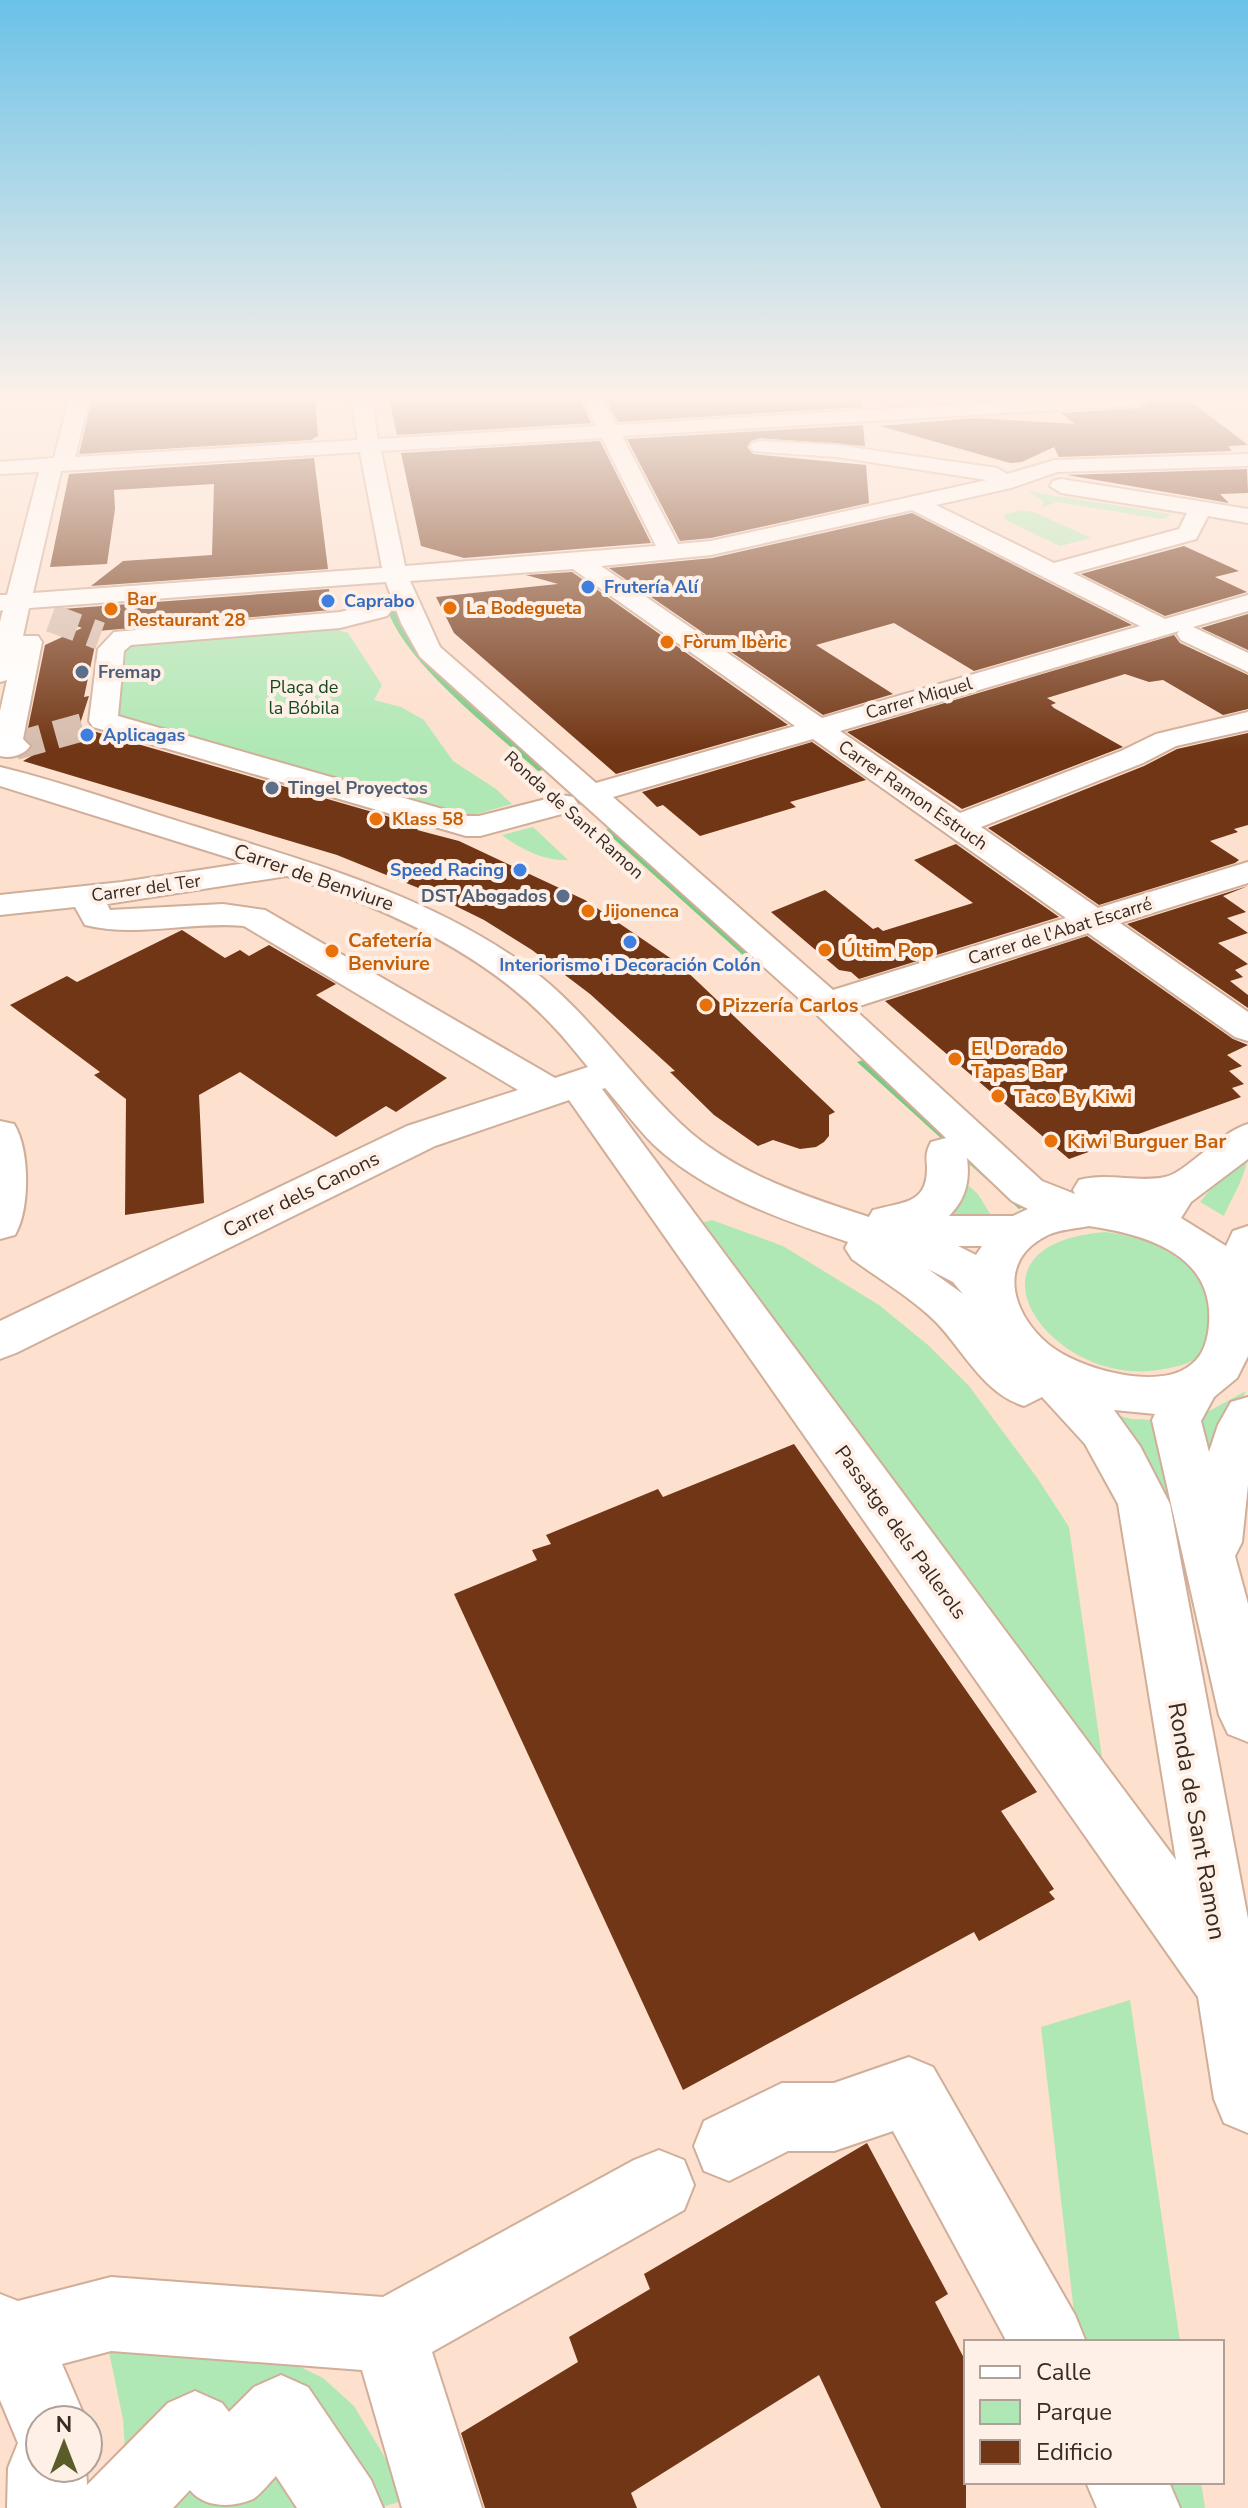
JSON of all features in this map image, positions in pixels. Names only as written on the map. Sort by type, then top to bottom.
[{"type":"street","points":[[0,674],[9,603],[39,516]]},
{"type":"street","name":"Ronda de Sant Ramon","points":[[372,516],[378,611],[388,634],[407,660],[827,1004],[957,1143],[1023,1229]]},
{"type":"street","points":[[653,516],[671,553]]},
{"type":"street","points":[[9,603],[374,567],[578,561],[671,553],[711,548],[857,516]]},
{"type":"street","points":[[941,516],[1049,572],[1248,664]]},
{"type":"street","points":[[1049,572],[1188,534],[1197,516]]},
{"type":"street","name":"Carrer Ramon Estruch","points":[[578,561],[1248,1029]]},
{"type":"street","name":"Ronda de Sant Ramon","points":[[374,567],[429,651],[576,799],[957,1143],[1044,1201],[1087,1212],[1122,1215],[1166,1208]]},
{"type":"street","name":"Carrer Miquel","points":[[576,799],[817,728],[1176,631],[1248,603]]},
{"type":"street","points":[[378,611],[340,620],[108,639],[111,649],[95,724],[466,826],[480,826],[576,799]]},
{"type":"street","points":[[15,746],[6,749],[36,613],[51,618]]},
{"type":"street","points":[[956,826],[1132,757],[1166,740],[1248,721]]},
{"type":"street","name":"Carrer de Benviure","points":[[0,776],[291,866],[374,895],[465,941],[513,973],[564,1015],[580,1082],[667,1134],[699,1160],[759,1193],[944,1258],[969,1271],[996,1310]]},
{"type":"street","name":"Carrer del Ter","points":[[0,905],[86,896],[291,866]]},
{"type":"street","name":"Carrer de l'Abat Escarré","points":[[827,1004],[1248,872]]},
{"type":"street","points":[[86,896],[97,918],[122,920],[240,914],[253,917],[355,978],[580,1082]]},
{"type":"street","name":"Carrer dels Canons","points":[[0,1341],[421,1136],[580,1082]]},
{"type":"street","name":"Passatge dels Pallerols","points":[[580,1082],[1226,1982]]},
{"type":"street","points":[[0,1134],[6,1163],[0,1224]]},
{"type":"street","points":[[1166,1208],[1248,1138]]},
{"type":"street","points":[[874,1224],[928,1212],[944,1197],[957,1143]]},
{"type":"street","name":"Ronda de Sant Ramon","points":[[957,1143],[1038,1175],[1166,1208],[1185,1239],[1211,1257],[1230,1279],[1242,1303],[1245,1328],[1238,1352],[1222,1372],[1196,1386],[1158,1395],[1115,1393],[1073,1380],[1037,1360]]},
{"type":"street","name":"Ronda de Sant Ramon","points":[[1087,1212],[1054,1216],[1023,1229],[1003,1247],[993,1265],[990,1287],[996,1310],[1012,1336],[1093,1418],[1126,1463],[1144,1504],[1248,2099]]},
{"type":"street","name":"Ronda de Sant Ramon","points":[[818,1216],[894,1265],[951,1309],[987,1353],[1020,1384],[1055,1410],[1093,1448],[1152,1542]]},
{"type":"street","name":"Carrer de Benviure","points":[[818,1216],[936,1231],[1023,1229]]},
{"type":"street","points":[[1242,1303],[1248,1242]]},
{"type":"street","name":"Ronda de Sant Ramon","points":[[1196,1386],[1176,1420],[1248,1715]]},
{"type":"street","name":"Ronda de Sant Ramon","points":[[1214,1572],[1219,1496],[1242,1425],[1248,1416]]},
{"type":"street","points":[[729,2146],[782,2117],[834,2117],[909,2091],[1047,2340]]},
{"type":"street","points":[[39,2404],[6,2335],[111,2314],[389,2335],[659,2185]]},
{"type":"street","points":[[389,2335],[442,2508]]},
{"type":"street","points":[[117,2508],[195,2430],[225,2472],[281,2414],[343,2508]]},
{"type":"street","points":[[47,2484],[47,2508]]},
{"type":"street","points":[[1127,2484],[1140,2508]]},
{"type":"green space","points":[[1005,516],[1043,516],[1091,538],[1060,546],[1004,519]]},
{"type":"green space","points":[[1143,516],[1169,516],[1161,519]]},
{"type":"green space","points":[[394,606],[417,650],[547,769],[538,771],[431,673],[397,629],[386,607]]},
{"type":"green space","name":"Plaça de la Bóbila","points":[[323,626],[348,633],[382,685],[374,700],[401,707],[424,720],[453,761],[496,789],[512,804],[470,816],[124,719],[117,714],[127,645]]},
{"type":"green space","points":[[533,827],[568,860],[533,853],[502,835]]},
{"type":"green space","points":[[613,828],[754,954],[745,957],[604,830]]},
{"type":"green space","points":[[866,1059],[1028,1205],[1019,1209],[857,1062]]},
{"type":"green space","points":[[1248,1151],[1243,1176],[1224,1216],[1200,1202],[1227,1169]]},
{"type":"green space","points":[[961,1179],[978,1194],[992,1217],[937,1222]]},
{"type":"green space","points":[[712,1220],[783,1246],[879,1305],[928,1345],[969,1386],[1038,1479],[1069,1527],[1106,1785],[697,1224]]},
{"type":"green space","points":[[1106,1232],[1164,1248],[1184,1260],[1197,1273],[1218,1312],[1208,1344],[1195,1359],[1164,1369],[1123,1370],[1086,1359],[1055,1339],[1034,1314],[1025,1287],[1032,1262],[1058,1242]]},
{"type":"green space","points":[[1246,1391],[1208,1466],[1198,1417]]},
{"type":"green space","points":[[1111,1414],[1154,1420],[1186,1557],[1169,1553]]},
{"type":"green space","points":[[1130,2000],[1180,2340],[1086,2340],[1075,2321],[1041,2027]]},
{"type":"green space","points":[[108,2347],[282,2358],[323,2378],[354,2406],[410,2499],[378,2508],[279,2392],[127,2482],[123,2419]]},
{"type":"green space","points":[[278,2431],[328,2508],[132,2508]]},
{"type":"green space","points":[[1163,2484],[1201,2484],[1205,2508],[1176,2508]]},
{"type":"building","points":[[60,516],[114,516],[107,564],[50,567]]},
{"type":"building","points":[[213,516],[321,516],[328,569],[91,586],[123,561],[212,555]]},
{"type":"building","points":[[415,516],[638,516],[651,543],[464,558],[421,546]]},
{"type":"building","points":[[667,516],[810,516],[711,538],[680,541]]},
{"type":"building","points":[[898,516],[918,516],[1132,625],[974,671],[894,623],[816,645],[893,694],[823,715],[609,568],[712,558]]},
{"type":"building","points":[[1184,546],[1239,571],[1215,577],[1247,592],[1165,616],[1081,574]]},
{"type":"building","points":[[572,572],[788,725],[616,774],[454,633],[436,597],[558,584],[526,575]]},
{"type":"building","points":[[329,589],[331,610],[98,631],[84,697],[89,696],[79,727],[421,826],[417,830],[459,841],[585,900],[679,964],[835,1112],[829,1115],[829,1136],[824,1142],[816,1147],[800,1149],[773,1140],[758,1146],[714,1115],[670,1072],[675,1071],[590,994],[532,950],[484,920],[421,889],[337,855],[23,761],[37,753],[30,750],[33,746],[26,738],[45,645],[82,628],[52,617],[62,609]]},
{"type":"building","points":[[1248,614],[1248,650],[1201,628]]},
{"type":"building","points":[[1174,635],[1180,643],[1248,675],[1248,709],[1223,715],[1163,680],[1149,682],[1125,674],[1047,698],[1056,703],[1051,705],[1054,708],[1123,747],[962,809],[847,732]]},
{"type":"building","points":[[1248,733],[1248,825],[1234,829],[1238,832],[1210,841],[1239,860],[1235,863],[1099,905],[988,828],[1144,766],[1177,749]]},
{"type":"building","points":[[812,742],[866,780],[790,802],[796,807],[700,836],[663,805],[657,807],[642,792]]},
{"type":"building","points":[[956,844],[1059,917],[859,979],[851,972],[839,970],[771,912],[825,890],[873,929],[878,927],[883,931],[973,903],[914,860]]},
{"type":"building","points":[[1248,886],[1223,896],[1246,912],[1227,918],[1248,933],[1218,943],[1248,964],[1235,970],[1243,977],[1230,981],[1248,995],[1248,1008],[1127,924]]},
{"type":"building","points":[[182,930],[225,958],[240,950],[249,956],[269,945],[336,984],[316,995],[447,1078],[396,1112],[386,1106],[336,1137],[240,1072],[199,1095],[204,1203],[125,1215],[126,1099],[94,1075],[100,1072],[10,1005],[67,976],[77,982]]},
{"type":"building","points":[[1087,936],[1233,1039],[1248,1045],[1227,1055],[1242,1066],[1229,1071],[1244,1084],[1232,1088],[1241,1097],[1069,1159],[885,1001]]},
{"type":"building","points":[[794,1444],[1037,1792],[1001,1811],[1054,1889],[1049,1892],[1055,1899],[979,1941],[974,1932],[683,2090],[454,1594],[537,1560],[532,1550],[551,1544],[546,1535],[658,1489],[663,1497]]},
{"type":"building","points":[[867,2143],[948,2294],[935,2302],[964,2358],[966,2508],[881,2508],[819,2375],[631,2493],[637,2508],[485,2508],[461,2433],[578,2362],[569,2337],[650,2289],[644,2274]]},
{"type":"tunnel","points":[[51,618],[100,636]]},
{"type":"tunnel","points":[[15,746],[87,726]]},
{"type":"place","name":"Frutería Alí","points":[[588,587]]},
{"type":"place","name":"Caprabo","points":[[328,601]]},
{"type":"place","name":"La Bodegueta","points":[[450,608]]},
{"type":"place","name":"Bar Restaurant 28","points":[[111,609]]},
{"type":"place","name":"Fòrum Ibèric","points":[[667,642]]},
{"type":"place","name":"Fremap","points":[[82,672]]},
{"type":"place","name":"Aplicagas","points":[[87,735]]},
{"type":"place","name":"Tingel Proyectos","points":[[272,788]]},
{"type":"place","name":"Klass 58","points":[[376,819]]},
{"type":"place","name":"Speed Racing","points":[[520,870]]},
{"type":"place","name":"DST Abogados","points":[[563,896]]},
{"type":"place","name":"Jijonenca","points":[[588,911]]},
{"type":"place","name":"Interiorismo i Decoración Colón","points":[[630,942]]},
{"type":"place","name":"Últim Pop","points":[[825,950]]},
{"type":"place","name":"Cafetería Benviure","points":[[332,951]]},
{"type":"place","name":"Pizzería Carlos","points":[[706,1005]]},
{"type":"place","name":"El Dorado Tapas Bar","points":[[955,1059]]},
{"type":"place","name":"Taco By Kiwi","points":[[998,1096]]},
{"type":"place","name":"Kiwi Burguer Bar","points":[[1051,1141]]}]
